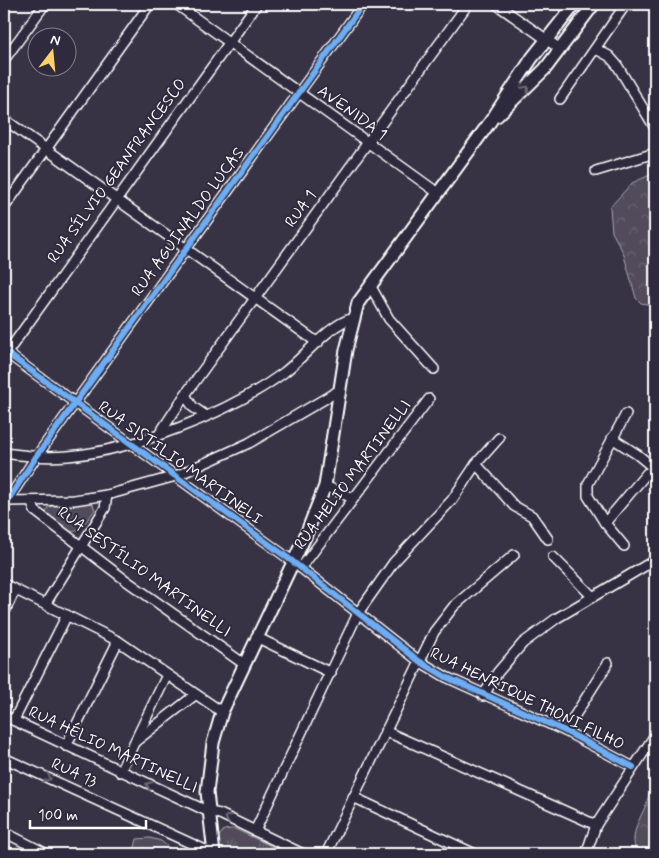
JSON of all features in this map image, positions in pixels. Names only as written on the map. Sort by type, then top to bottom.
[{"type":"main road","points":[[214,854],[207,792],[209,770],[222,712],[256,637],[296,565],[325,486],[352,318],[358,303],[490,122],[527,65],[575,4]]},
{"type":"main road","points":[[490,122],[531,84],[594,4]]},
{"type":"street","points":[[4,60],[45,4]]},
{"type":"street","points":[[4,208],[150,4]]},
{"type":"street","name":"AVENIDA 1","points":[[176,4],[438,193]]},
{"type":"street","name":"RUA SÍLVIO GEANFRANCESCO","points":[[5,354],[256,4]]},
{"type":"street","name":"RUA AGUINALDO LUCAS","points":[[36,457],[363,4]]},
{"type":"street","name":"RUA 1","points":[[160,433],[185,395],[468,4]]},
{"type":"street","points":[[496,4],[560,49]]},
{"type":"street","points":[[560,99],[626,4]]},
{"type":"street","points":[[596,49],[609,56],[618,65],[655,128]]},
{"type":"street","points":[[4,119],[318,344]]},
{"type":"street","points":[[596,171],[655,153]]},
{"type":"street","points":[[370,285],[389,319],[434,369]]},
{"type":"street","points":[[4,453],[36,457],[103,451],[132,443],[206,416],[264,386],[301,360],[339,324],[352,318]]},
{"type":"street","name":"RUA SISTILIO MARTINELI","points":[[5,354],[132,443],[296,565]]},
{"type":"street","points":[[5,502],[74,500],[107,495],[176,476],[249,443],[340,390]]},
{"type":"street","points":[[185,395],[193,407],[206,416]]},
{"type":"street","name":"RUA HELIO MARTINELLI","points":[[296,565],[353,498],[429,399]]},
{"type":"street","points":[[624,546],[605,523],[588,496],[588,484],[626,414]]},
{"type":"street","points":[[255,831],[358,613],[394,562],[452,500],[476,464],[499,438]]},
{"type":"street","points":[[605,523],[647,473],[655,470],[638,455],[612,438]]},
{"type":"street","points":[[5,502],[36,457]]},
{"type":"street","points":[[476,464],[514,506],[532,516],[548,539]]},
{"type":"street","points":[[325,486],[353,498]]},
{"type":"street","points":[[46,603],[105,508],[107,495]]},
{"type":"street","name":"RUA SESTÍLIO MARTINELLI","points":[[31,502],[35,511],[82,545],[124,579],[244,664]]},
{"type":"street","points":[[326,854],[434,632],[454,606],[514,555]]},
{"type":"street","points":[[554,557],[592,596]]},
{"type":"street","points":[[483,696],[498,672],[523,643],[592,596],[652,562]]},
{"type":"street","name":"RUA HENRIQUE THONI FILHO","points":[[296,565],[419,661],[483,696],[565,731],[633,767]]},
{"type":"street","points":[[4,584],[46,603],[118,641],[222,712]]},
{"type":"street","points":[[4,613],[15,590]]},
{"type":"street","points":[[14,720],[67,615]]},
{"type":"street","points":[[256,637],[331,673]]},
{"type":"street","points":[[66,746],[118,641]]},
{"type":"street","points":[[565,731],[608,663]]},
{"type":"street","points":[[120,772],[167,675]]},
{"type":"street","points":[[134,742],[195,695]]},
{"type":"street","name":"RUA HÉLIO MARTINELLI","points":[[4,716],[120,772],[209,812],[220,814],[303,854]]},
{"type":"street","points":[[385,731],[596,825]]},
{"type":"street","points":[[586,854],[596,825],[655,735]]},
{"type":"street","name":"RUA 13","points":[[4,758],[214,854]]},
{"type":"street","points":[[353,797],[475,854]]},
{"type":"street","points":[[4,832],[47,854]]},
{"type":"green space","points":[[650,175],[655,175],[655,310],[652,305],[641,303],[636,298],[623,252],[612,232],[610,207],[632,183]]},
{"type":"green space","points":[[89,502],[93,504],[95,510],[77,531],[68,531],[45,514],[48,507]]},
{"type":"green space","points":[[655,778],[655,854],[638,854],[635,848],[634,835]]},
{"type":"green space","points":[[235,829],[288,854],[221,854],[218,851],[216,840],[224,830]]},
{"type":"green space","points":[[150,838],[161,841],[177,854],[138,854],[134,851],[137,839]]},
{"type":"cycle path","points":[[4,506],[36,457],[363,4]]},
{"type":"cycle path","points":[[4,351],[292,561],[419,661],[446,677],[565,731],[633,767]]}]
